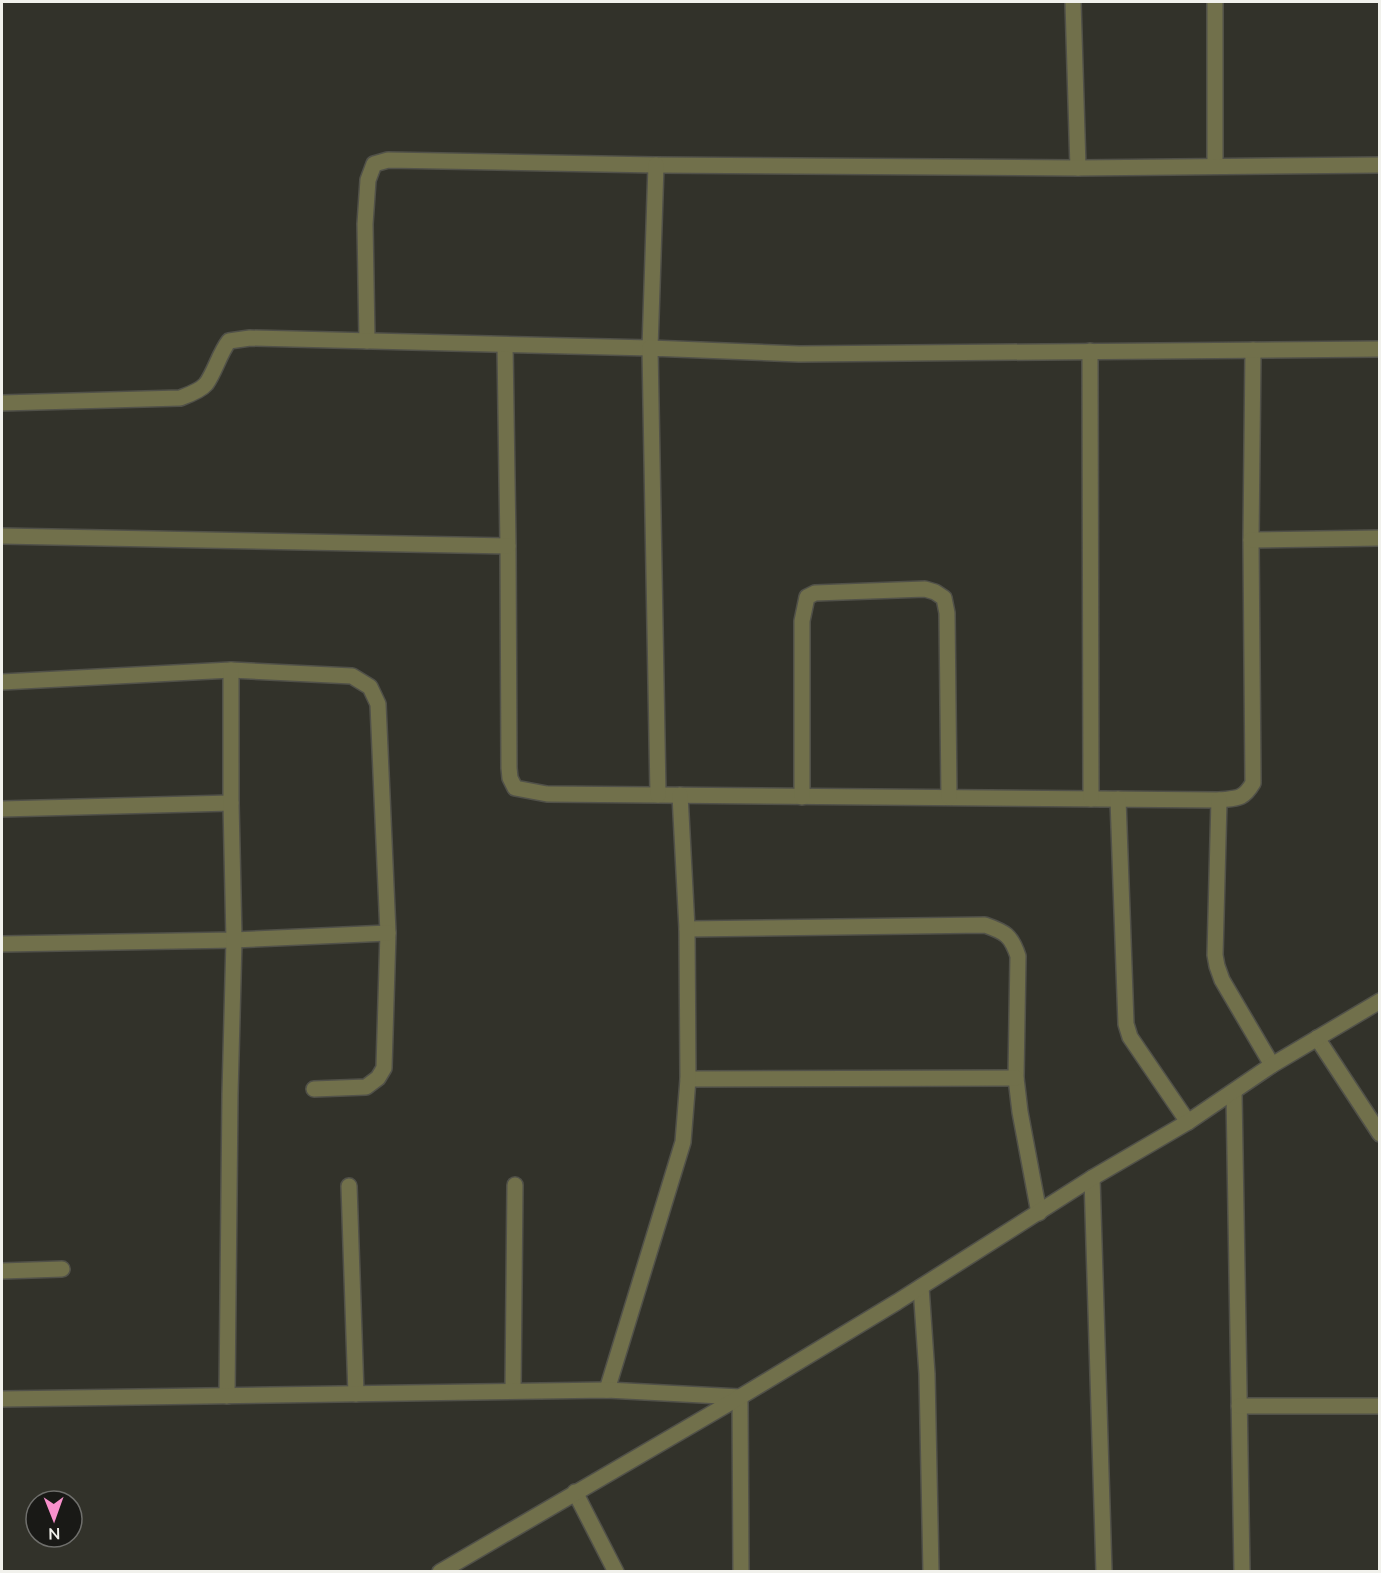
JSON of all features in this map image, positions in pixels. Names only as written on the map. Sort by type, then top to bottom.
[{"type":"street","points":[[1073,2],[1078,168]]},
{"type":"street","points":[[1215,2],[1215,165]]},
{"type":"street","points":[[367,341],[365,224],[368,180],[374,164],[388,160],[656,165],[1078,168],[1380,165]]},
{"type":"street","points":[[656,165],[650,348],[658,795]]},
{"type":"street","points":[[2,403],[180,398],[206,384],[222,350],[229,341],[250,338],[800,354],[1380,348]]},
{"type":"street","points":[[505,345],[509,768],[510,778],[515,788],[547,794],[1219,800],[1240,798],[1247,794],[1253,783],[1251,540],[1253,350]]},
{"type":"street","points":[[1090,351],[1091,799]]},
{"type":"street","points":[[2,536],[508,546]]},
{"type":"street","points":[[1251,540],[1380,538]]},
{"type":"street","points":[[802,796],[802,621],[807,597],[815,593],[925,589],[944,598],[946,613],[949,797]]},
{"type":"street","points":[[227,1396],[234,940],[231,670]]},
{"type":"street","points":[[2,682],[231,670],[352,676],[370,687],[378,704],[388,933],[384,1068],[378,1078],[366,1087],[314,1089]]},
{"type":"street","points":[[607,1390],[683,1142],[688,1079],[687,929],[680,795]]},
{"type":"street","points":[[1118,799],[1126,1024],[1130,1037],[1188,1122]]},
{"type":"street","points":[[1219,800],[1215,955],[1217,966],[1222,980],[1272,1065]]},
{"type":"street","points":[[2,809],[231,803]]},
{"type":"street","points":[[687,929],[985,925],[1003,932],[1013,941],[1018,956],[1016,1078],[1039,1213]]},
{"type":"street","points":[[2,944],[234,940],[388,933]]},
{"type":"street","points":[[440,1572],[740,1397],[921,1287],[1092,1178],[1188,1122],[1234,1093],[1272,1065],[1380,1001]]},
{"type":"street","points":[[1317,1038],[1380,1134]]},
{"type":"street","points":[[688,1079],[1016,1078]]},
{"type":"street","points":[[1234,1093],[1242,1572]]},
{"type":"street","points":[[1092,1178],[1104,1572]]},
{"type":"street","points":[[513,1391],[515,1185]]},
{"type":"street","points":[[349,1186],[356,1394]]},
{"type":"street","points":[[2,1271],[62,1269]]},
{"type":"street","points":[[921,1287],[927,1374],[931,1572]]},
{"type":"street","points":[[2,1399],[607,1390],[740,1397]]},
{"type":"street","points":[[740,1397],[741,1572]]},
{"type":"street","points":[[1239,1406],[1380,1406]]},
{"type":"street","points":[[575,1492],[616,1572]]}]
